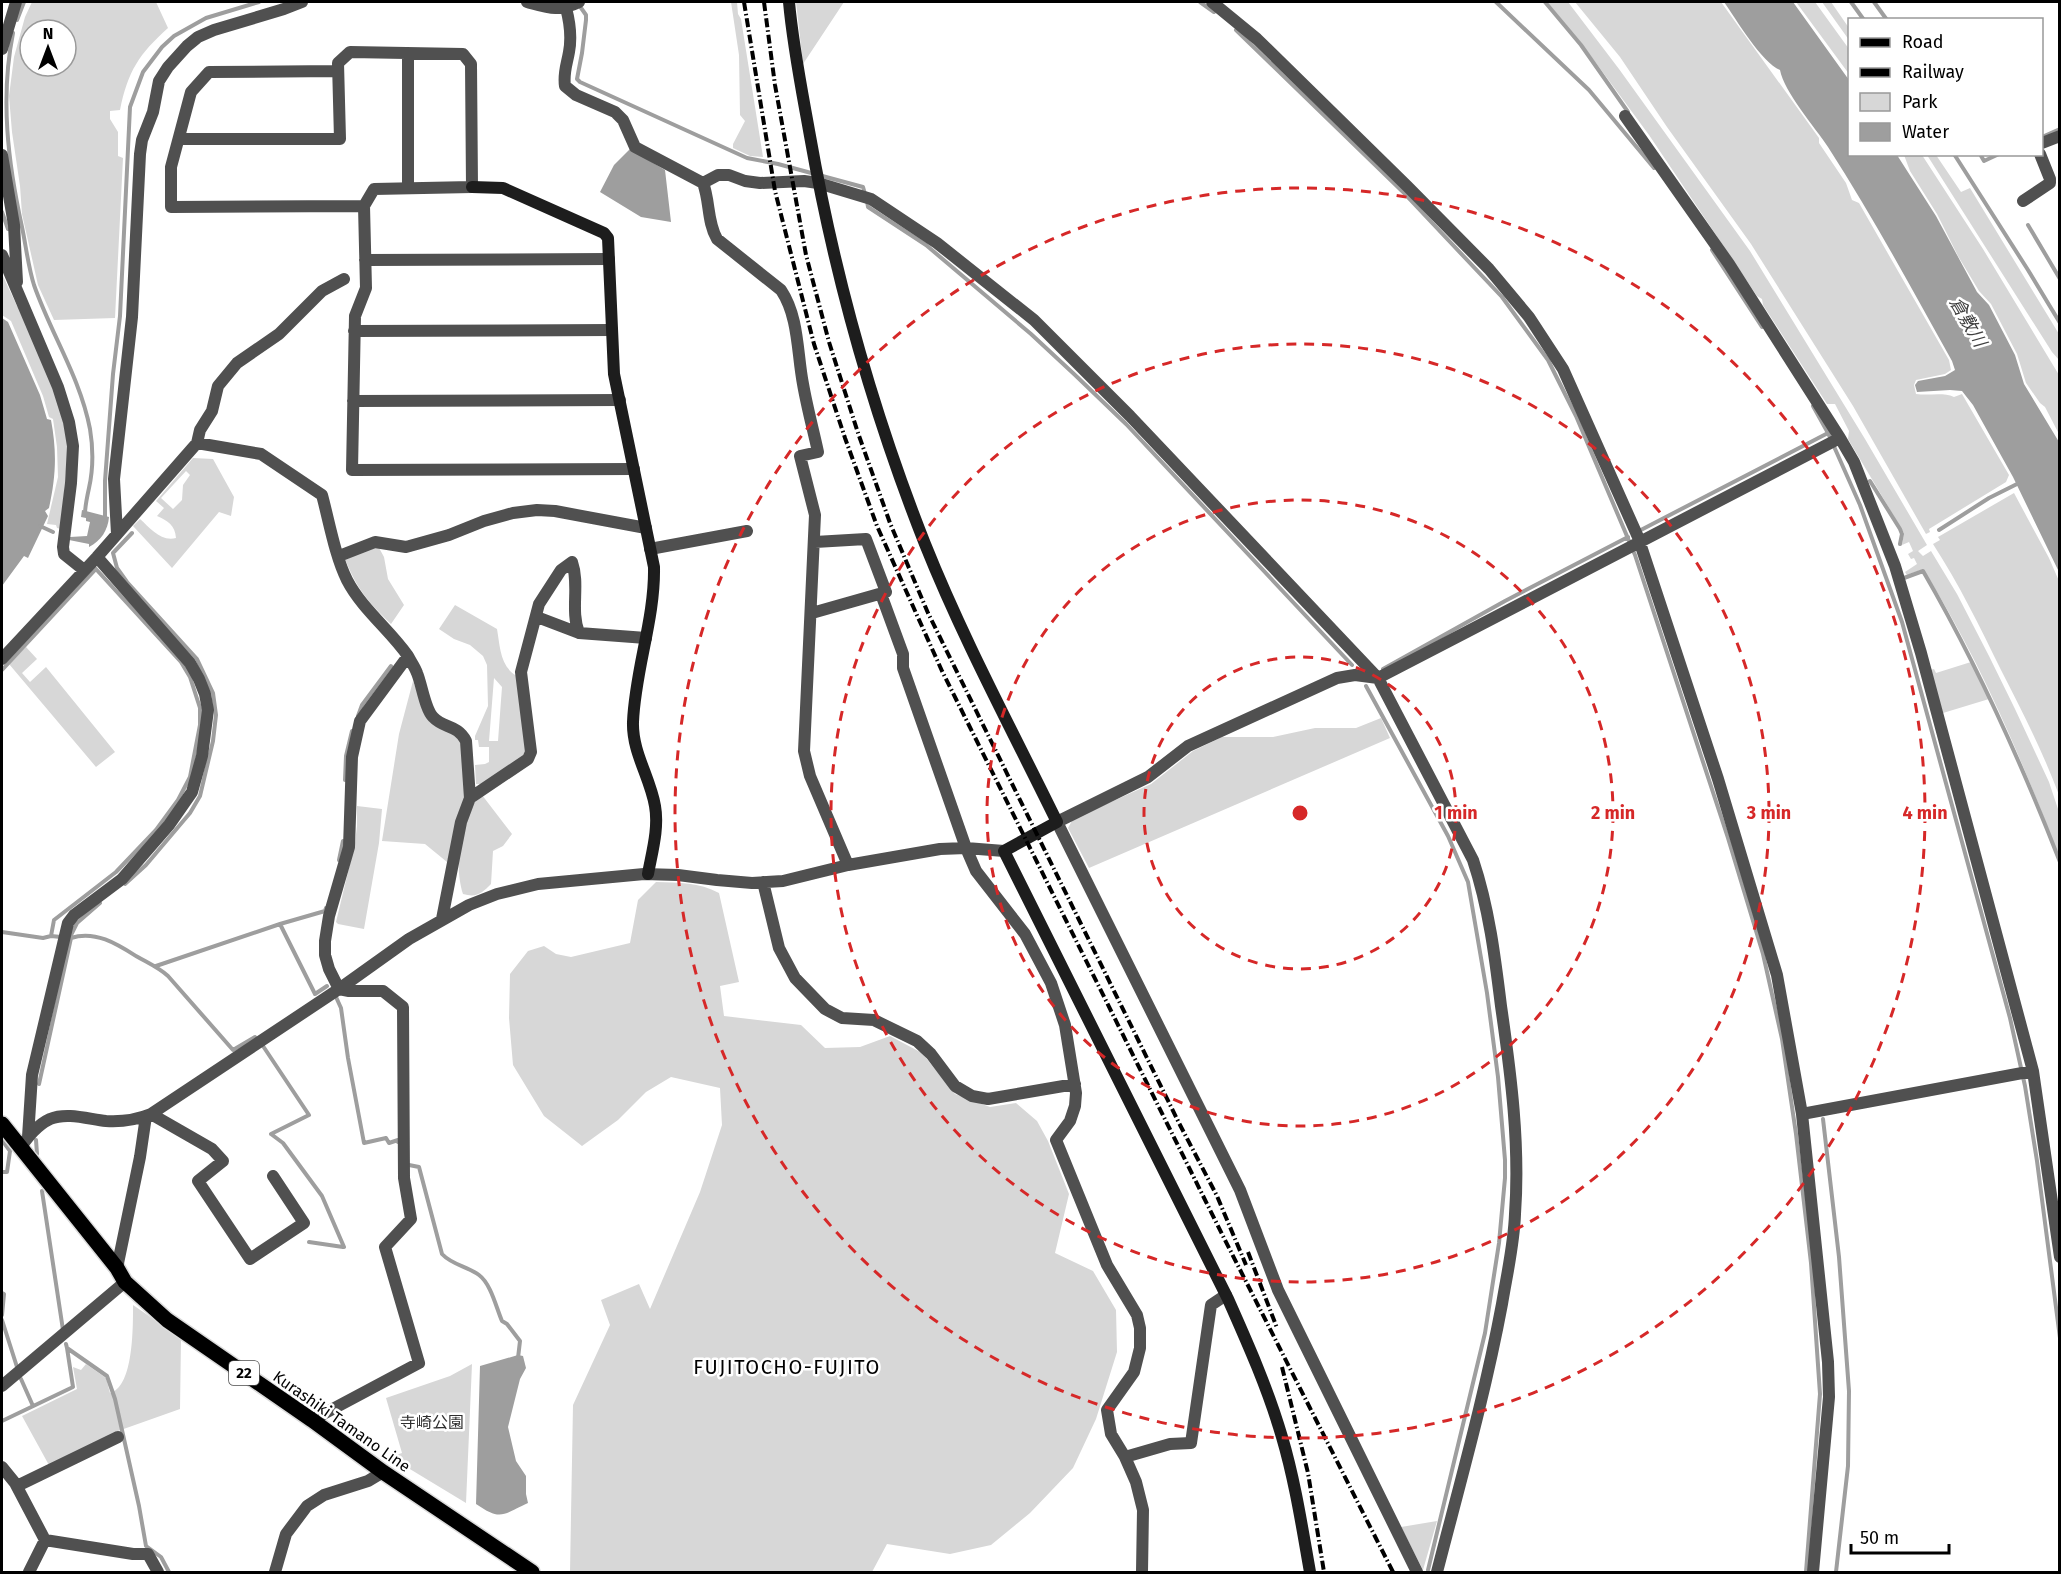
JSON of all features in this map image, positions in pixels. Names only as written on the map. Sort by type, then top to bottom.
[{"type":"main road","name":"Kurashiki Tamano Line","points":[[2,1124],[24,1142],[126,1282],[167,1320],[383,1472],[532,1572]]},
{"type":"street","points":[[2,49],[16,2]]},
{"type":"street","points":[[117,534],[114,479],[132,316],[140,154],[142,140],[153,112],[159,81],[177,56],[198,37],[302,2]]},
{"type":"street","points":[[527,2],[550,8],[573,5],[569,51],[564,75],[565,86],[576,95],[615,112],[623,120],[635,147],[703,183],[707,192],[712,230],[717,239],[781,290],[788,301],[818,452],[800,456],[815,515],[804,751],[810,776],[848,865]]},
{"type":"street","points":[[789,2],[797,63],[828,235],[854,336],[885,437],[921,534],[952,608],[1240,1190],[1278,1290],[1417,1572]]},
{"type":"street","points":[[1212,2],[1257,39],[1407,186],[1489,269],[1529,316],[1563,369],[1635,540],[1718,779],[1777,975],[1802,1114],[1828,1362],[1829,1396],[1813,1572]]},
{"type":"street","points":[[178,139],[340,139],[338,63],[350,52],[463,54],[471,64],[472,187]]},
{"type":"street","points":[[408,53],[408,188]]},
{"type":"street","points":[[338,71],[209,72],[192,92],[178,139],[171,167],[171,207],[364,206]]},
{"type":"street","points":[[1625,116],[1729,264],[1835,441],[1854,462],[1898,577],[1924,664],[2026,1072],[2060,1257]]},
{"type":"street","points":[[2043,143],[2060,136]]},
{"type":"street","points":[[2,155],[14,228],[17,287]]},
{"type":"street","points":[[2023,201],[2049,183],[2050,179],[2041,156]]},
{"type":"street","points":[[703,183],[718,175],[729,175],[760,183],[804,182],[817,177],[866,197],[937,243],[1034,320],[1130,416],[1378,678],[1473,860],[1484,891],[1494,948],[1513,1101],[1517,1169],[1515,1216],[1509,1267],[1491,1365],[1437,1572]]},
{"type":"street","points":[[634,469],[352,470],[354,316],[366,288],[364,206],[374,189],[503,188],[604,233],[608,238],[614,374],[620,400],[654,567],[655,592],[633,724],[634,744],[655,806],[657,825],[648,874]]},
{"type":"street","points":[[2,255],[58,387],[69,422],[73,446],[72,483],[63,547],[64,554],[84,570]]},
{"type":"street","points":[[365,260],[609,259]]},
{"type":"street","points":[[2,659],[97,557],[197,443],[200,430],[212,411],[218,386],[237,363],[279,334],[322,291],[344,279]]},
{"type":"street","points":[[354,331],[612,330]]},
{"type":"street","points":[[353,402],[620,400]]},
{"type":"street","points":[[24,1142],[39,1126],[50,1119],[63,1116],[117,1121],[149,1115],[339,989],[409,939],[469,905],[497,894],[538,884],[648,874],[678,874],[741,882],[783,881],[848,865],[940,849],[966,848],[1004,851],[1148,777],[1188,746],[1337,678],[1355,675],[1378,678],[1635,540],[1835,441]]},
{"type":"street","points":[[197,443],[261,454],[322,495],[346,579],[359,599],[395,637],[408,656],[417,671],[431,716],[438,722],[455,728],[466,741],[470,798],[460,822],[442,919]]},
{"type":"street","points":[[339,556],[375,542],[406,547],[449,536],[484,520],[537,510],[555,511],[646,528]]},
{"type":"street","points":[[650,549],[747,531]]},
{"type":"street","points":[[812,613],[886,592],[866,539],[815,542]]},
{"type":"street","points":[[24,1142],[32,1076],[68,923],[74,915],[122,879],[181,810],[196,783],[207,727],[208,710],[205,694],[189,663],[97,557]]},
{"type":"street","points":[[470,798],[528,759],[531,752],[521,672],[539,604],[561,570],[572,562],[575,571],[574,620],[579,633]]},
{"type":"street","points":[[881,594],[903,654],[903,668],[976,872],[1025,934],[1051,983],[1065,1024],[1075,1084],[1075,1106],[1070,1121],[1056,1140],[1107,1265],[1137,1315],[1140,1328],[1140,1348],[1134,1372],[1107,1410],[1111,1434],[1136,1482],[1143,1510],[1142,1572]]},
{"type":"street","points":[[537,617],[579,633],[646,638]]},
{"type":"street","points":[[339,989],[329,969],[325,955],[325,941],[329,916],[349,847],[352,758],[360,722],[408,656]]},
{"type":"street","points":[[1004,851],[1226,1295],[1250,1349],[1282,1437],[1298,1503],[1310,1572]]},
{"type":"street","points":[[763,882],[779,948],[795,978],[825,1009],[842,1018],[874,1020],[917,1041],[931,1054],[955,1086],[972,1096],[988,1099],[1075,1084]]},
{"type":"street","points":[[312,1420],[419,1363],[385,1247],[411,1219],[404,1178],[404,1007],[383,991],[339,989]]},
{"type":"street","points":[[1802,1114],[2026,1072]]},
{"type":"street","points":[[149,1115],[212,1149],[223,1161],[198,1181],[250,1259],[304,1223],[273,1176]]},
{"type":"street","points":[[117,1268],[149,1115]]},
{"type":"street","points":[[2,1386],[126,1282]]},
{"type":"street","points":[[1125,1457],[1170,1444],[1191,1443],[1211,1305],[1226,1295]]},
{"type":"street","points":[[17,1486],[118,1437]]},
{"type":"street","points":[[2,1467],[17,1486],[45,1540]]},
{"type":"street","points":[[274,1572],[286,1534],[307,1506],[324,1495],[368,1481],[383,1472]]},
{"type":"street","points":[[29,1572],[45,1540]]},
{"type":"street","points":[[45,1540],[133,1554],[148,1554],[159,1572]]},
{"type":"green space","points":[[32,2],[156,2],[168,28],[149,46],[136,64],[127,84],[120,110],[110,111],[110,119],[118,132],[118,156],[123,158],[115,318],[54,320],[38,285],[22,214],[12,132],[9,96],[14,57],[18,42],[18,78],[78,78],[78,18],[25,18]]},
{"type":"green space","points":[[731,2],[737,2],[741,19],[763,157],[750,156],[733,148],[745,121],[740,115],[739,55]]},
{"type":"green space","points":[[796,2],[844,2],[803,64]]},
{"type":"green space","points":[[1547,2],[1568,2],[1619,69],[1750,251],[1865,439],[1927,545],[1918,551],[1923,556],[1931,551],[1957,594],[2049,782],[2059,812],[2059,857],[2014,746],[1963,638],[1923,569],[1907,575],[1905,572],[1917,564],[1908,554],[1913,551],[1909,542],[1902,545],[1904,533],[1848,439],[1849,431],[1835,404],[1827,404],[1763,305],[1762,299],[1757,296],[1649,135],[1582,44]]},
{"type":"green space","points":[[1575,2],[1721,2],[1819,138],[1819,143],[1846,183],[1852,200],[1859,203],[1949,360],[1951,370],[1945,374],[1916,380],[1914,385],[1916,394],[1954,397],[1962,394],[2009,475],[2006,482],[1929,529],[1930,532],[1926,534],[1853,406],[1751,244],[1620,57]]},
{"type":"green space","points":[[1796,2],[1815,2],[1848,48],[1848,73]]},
{"type":"green space","points":[[1822,2],[1831,2],[1848,27],[1848,39]]},
{"type":"green space","points":[[1904,156],[1923,156],[1983,249],[2059,375],[2059,434],[2045,407],[2026,383],[2017,354],[1991,304],[1979,291],[1937,214],[1910,171]]},
{"type":"green space","points":[[1928,156],[1937,156],[1961,192],[1970,188],[2059,334],[2059,360]]},
{"type":"green space","points":[[2,274],[17,306],[24,312],[61,401],[69,436],[61,529],[56,525],[47,524],[58,477],[53,419],[49,417],[43,396],[11,321],[2,315]]},
{"type":"green space","points":[[193,458],[213,459],[234,497],[231,516],[219,512],[172,568],[133,526],[140,519],[161,536],[176,538],[170,524],[157,516],[164,508],[156,501]],"holes":[[[186,471],[190,475],[183,485],[182,500],[173,509],[161,498]]]},
{"type":"green space","points":[[2014,493],[2059,581],[2059,795],[2032,732],[1985,638],[1933,544],[1940,540],[1938,537]]},
{"type":"green space","points":[[378,546],[384,557],[388,579],[404,605],[391,624],[364,594],[345,559]]},
{"type":"green space","points":[[455,605],[497,629],[504,662],[517,676],[528,753],[487,784],[476,784],[475,765],[489,762],[489,747],[479,747],[475,736],[488,706],[487,665],[483,656],[470,645],[454,639],[439,629]],"holes":[[[494,678],[502,687],[498,741],[489,741]]]},
{"type":"green space","points":[[26,647],[37,659],[22,673],[30,682],[46,667],[115,752],[96,767],[9,664]]},
{"type":"green space","points":[[1971,662],[1989,699],[1943,713],[1930,670],[1934,669],[1936,673]]},
{"type":"green space","points":[[413,681],[429,721],[454,731],[460,736],[466,798],[447,862],[425,844],[382,841],[399,734]]},
{"type":"green space","points":[[1381,718],[1390,738],[1089,868],[1068,828],[1073,819],[1151,784],[1193,751],[1222,737],[1273,737],[1315,728],[1356,728]]},
{"type":"green space","points":[[482,795],[512,834],[503,846],[493,851],[491,884],[479,894],[468,895],[463,894],[460,883],[460,841],[468,814]]},
{"type":"green space","points":[[357,806],[382,809],[379,843],[364,929],[336,922],[355,843]]},
{"type":"green space","points":[[656,882],[696,885],[719,893],[739,982],[720,986],[724,1016],[801,1025],[825,1048],[860,1047],[890,1036],[922,1053],[955,1094],[990,1107],[1016,1103],[1037,1121],[1048,1141],[1069,1194],[1055,1253],[1093,1271],[1116,1310],[1117,1352],[1096,1419],[1073,1468],[1030,1513],[991,1545],[950,1554],[887,1544],[872,1572],[570,1572],[573,1405],[610,1325],[601,1300],[639,1284],[650,1309],[700,1192],[722,1125],[720,1088],[671,1077],[646,1092],[618,1120],[582,1146],[544,1116],[513,1065],[509,1018],[510,974],[528,951],[544,946],[556,954],[571,957],[630,943],[638,900]]},
{"type":"green space","points":[[133,1305],[181,1338],[180,1409],[118,1431],[50,1467],[22,1416],[77,1389],[73,1367],[81,1370],[86,1364],[106,1378],[110,1393],[118,1388],[128,1368]]},
{"type":"green space","name":"寺崎公園","points":[[472,1364],[466,1503],[390,1457],[402,1453],[386,1398],[450,1376]]},
{"type":"green space","points":[[1437,1521],[1423,1570],[1401,1527]]},
{"type":"water","name":"倉敷川","points":[[1724,2],[1793,2],[1848,79],[1848,156],[1898,156],[1936,216],[1977,292],[1989,305],[2015,355],[2024,384],[2059,442],[2059,572],[2013,477],[1973,405],[1962,391],[1917,392],[1915,385],[1918,381],[1945,376],[1955,370],[1952,361],[1861,200],[1787,88],[1780,70],[1765,59]]},
{"type":"water","points":[[630,149],[665,170],[671,222],[641,217],[600,192],[614,165]]},
{"type":"water","points":[[2,318],[8,322],[40,395],[47,419],[51,420],[55,464],[49,508],[45,511],[48,516],[28,558],[24,556],[2,586]]},
{"type":"water","points":[[82,510],[109,517],[103,535],[89,547],[89,544],[69,540],[70,537],[87,536],[90,522],[81,517]]},
{"type":"water","points":[[518,1355],[523,1356],[526,1368],[520,1379],[508,1427],[516,1461],[526,1476],[528,1503],[507,1513],[497,1514],[476,1504],[480,1366]]},
{"type":"waterway","points":[[17,20],[24,2]]},
{"type":"waterway","points":[[105,522],[105,481],[120,316],[130,107],[143,72],[162,47],[174,36],[206,18],[259,2]]},
{"type":"waterway","points":[[1200,2],[1214,12]]},
{"type":"waterway","points":[[1496,2],[1589,90],[1654,168]]},
{"type":"waterway","points":[[1545,2],[1581,45],[1628,112]]},
{"type":"waterway","points":[[1851,2],[1863,18]]},
{"type":"waterway","points":[[1874,2],[1886,18]]},
{"type":"waterway","points":[[579,5],[586,15],[577,79],[580,82],[747,158],[863,187],[865,194]]},
{"type":"waterway","points":[[1236,30],[1402,191],[1502,297],[1548,360],[1576,416],[1635,555],[1728,838],[1763,954],[1782,1039],[1811,1263],[1820,1394],[1806,1572]]},
{"type":"waterway","points":[[13,33],[6,106],[13,179],[34,285],[79,391],[90,429],[92,466],[85,514]]},
{"type":"waterway","points":[[2043,137],[2060,129]]},
{"type":"waterway","points":[[1955,156],[2060,323]]},
{"type":"waterway","points":[[1981,156],[1984,161],[1995,156]]},
{"type":"waterway","points":[[867,201],[868,207],[926,245],[1031,334],[1074,374],[1126,424],[1352,665]]},
{"type":"waterway","points":[[2,212],[8,229],[10,229]]},
{"type":"waterway","points":[[2028,225],[2060,279]]},
{"type":"waterway","points":[[1712,250],[1762,327]]},
{"type":"waterway","points":[[1813,406],[1828,433],[1860,505],[1902,622],[2010,1018],[2025,1086],[2037,1161],[2060,1338]]},
{"type":"waterway","points":[[1637,532],[1828,433]]},
{"type":"waterway","points":[[1870,481],[1900,529],[1902,534],[1900,544]]},
{"type":"waterway","points":[[1939,530],[1989,498],[2019,483]]},
{"type":"waterway","points":[[40,526],[53,532]]},
{"type":"waterway","points":[[125,884],[146,865],[190,813],[200,796],[213,741],[216,715],[213,693],[197,659],[117,568],[113,553],[132,533]]},
{"type":"waterway","points":[[1383,669],[1505,601],[1628,537]]},
{"type":"waterway","points":[[39,1084],[71,938],[51,936],[54,920],[116,872],[156,830],[178,800],[190,777],[200,725],[200,708],[190,677],[181,662],[95,568]]},
{"type":"waterway","points":[[2,670],[95,570]]},
{"type":"waterway","points":[[1904,578],[1923,571],[1943,606],[1997,714],[2060,862]]},
{"type":"waterway","points":[[358,716],[362,705],[391,666]]},
{"type":"waterway","points":[[1366,686],[1448,836],[1468,882],[1487,993],[1498,1077],[1505,1160],[1499,1243],[1485,1333],[1428,1570]]},
{"type":"waterway","points":[[345,780],[346,756],[352,731]]},
{"type":"waterway","points":[[339,860],[343,841]]},
{"type":"waterway","points":[[71,935],[77,923],[100,903]]},
{"type":"waterway","points":[[280,924],[325,911],[326,908]]},
{"type":"waterway","points":[[156,966],[280,924],[315,994],[327,986]]},
{"type":"waterway","points":[[2,932],[43,938],[51,936]]},
{"type":"waterway","points":[[71,938],[97,937],[121,947],[160,970],[168,976],[233,1050],[255,1037]]},
{"type":"waterway","points":[[336,997],[341,1008],[364,1143],[386,1138],[389,1143],[398,1140],[398,1142]]},
{"type":"waterway","points":[[263,1046],[309,1115],[271,1134],[283,1143],[322,1196],[344,1247]]},
{"type":"waterway","points":[[1823,1119],[1839,1257],[1849,1391],[1848,1466],[1836,1572]]},
{"type":"waterway","points":[[2,1140],[10,1151],[7,1172],[2,1172]]},
{"type":"waterway","points":[[36,1140],[37,1154]]},
{"type":"waterway","points":[[409,1165],[419,1167],[442,1254],[450,1261],[474,1272],[483,1279],[490,1290],[502,1321],[520,1341],[518,1358]]},
{"type":"waterway","points":[[42,1191],[63,1330]]},
{"type":"waterway","points":[[309,1242],[343,1247]]},
{"type":"waterway","points":[[2,1293],[4,1294],[2,1315]]},
{"type":"waterway","points":[[2,1320],[17,1367]]},
{"type":"waterway","points":[[66,1344],[67,1348],[107,1376],[115,1399],[146,1546],[161,1557],[169,1572]]},
{"type":"waterway","points":[[2,1421],[73,1387],[67,1348]]},
{"type":"waterway","points":[[21,1379],[33,1406]]},
{"type":"railway","points":[[744,2],[775,191],[814,344],[877,526],[942,671],[1393,1572]]},
{"type":"railway","points":[[764,2],[775,85],[806,255],[829,342],[890,523],[928,613],[1217,1196],[1246,1265]]},
{"type":"railway","points":[[1248,1252],[1277,1328]]},
{"type":"railway","points":[[1282,1367],[1308,1473],[1324,1572]]},
{"type":"district","name":"FUJITOCHO-FUJITO","points":[[787,1367]]}]
